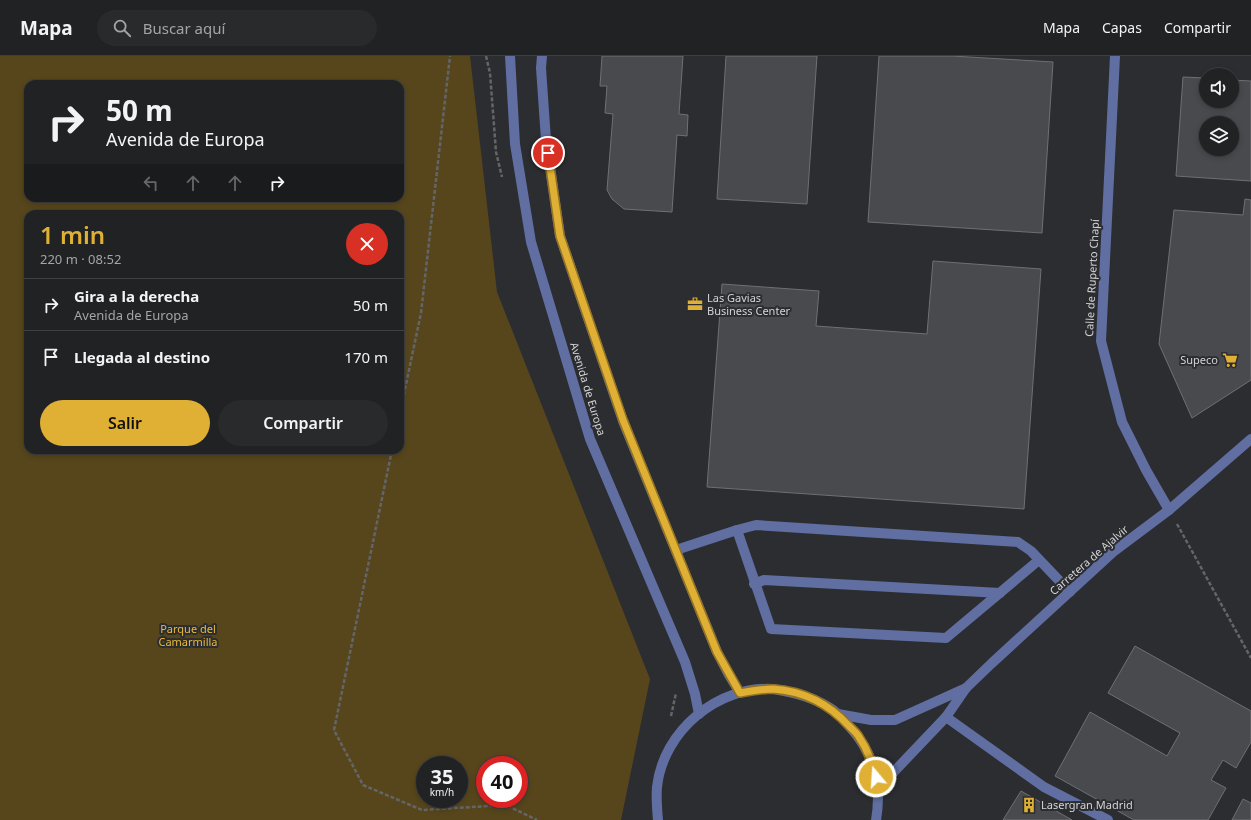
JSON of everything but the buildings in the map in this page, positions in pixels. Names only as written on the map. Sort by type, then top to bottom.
[{"type":"street","name":"Avenida de Europa","points":[[510,56],[515,144],[531,242],[590,439],[685,662],[695,694],[698,714]]},
{"type":"street","name":"Avenida de Europa","points":[[542,56],[541,68],[546,140],[560,236],[623,420],[717,652],[740,693]]},
{"type":"street","name":"Calle de Ruperto Chapí","points":[[1115,56],[1101,341],[1122,422],[1146,470],[1169,510]]},
{"type":"street","name":"Carretera de Ajalvir","points":[[878,792],[887,779],[946,717],[966,688],[1113,552],[1169,510],[1251,439]]},
{"type":"street","points":[[676,550],[756,525],[1018,542],[1031,551],[1070,592]]},
{"type":"street","points":[[737,530],[770,629],[946,638],[1039,560]]},
{"type":"street","points":[[754,584],[764,580],[1000,593]]},
{"type":"street","name":"Carretera de Ajalvir","points":[[838,714],[871,720],[895,720],[966,688]]},
{"type":"street","points":[[658,820],[657,786],[662,766],[671,746],[683,728],[698,714],[718,701],[740,693],[774,689],[803,695],[822,703],[838,714],[859,736],[866,748],[876,777],[878,792],[878,809],[876,820]]},
{"type":"street","points":[[946,717],[1044,787],[1108,820]]},
{"type":"street","points":[[653,820],[657,808]]},
{"type":"path","points":[[404,394],[421,313],[450,56]]},
{"type":"path","points":[[486,56],[491,86]]},
{"type":"path","points":[[391,454],[334,730],[363,785],[422,810],[506,805],[536,820]]},
{"type":"path","points":[[1169,510],[1251,658]]},
{"type":"green space","name":"Parque del Camarmilla","points":[[0,56],[470,56],[497,292],[650,679],[621,820],[0,820]]},
{"type":"place","name":"Las Gavias Business Center","points":[[695,304]]},
{"type":"place","name":"Supeco","points":[[1230,360]]},
{"type":"place","name":"Lasergran Madrid","points":[[1029,805]]},
{"type":"route","points":[[548,153],[560,236],[623,420],[717,652],[729,675],[740,693],[774,689],[803,695],[822,703],[838,714],[859,736],[866,748],[876,777]]}]
